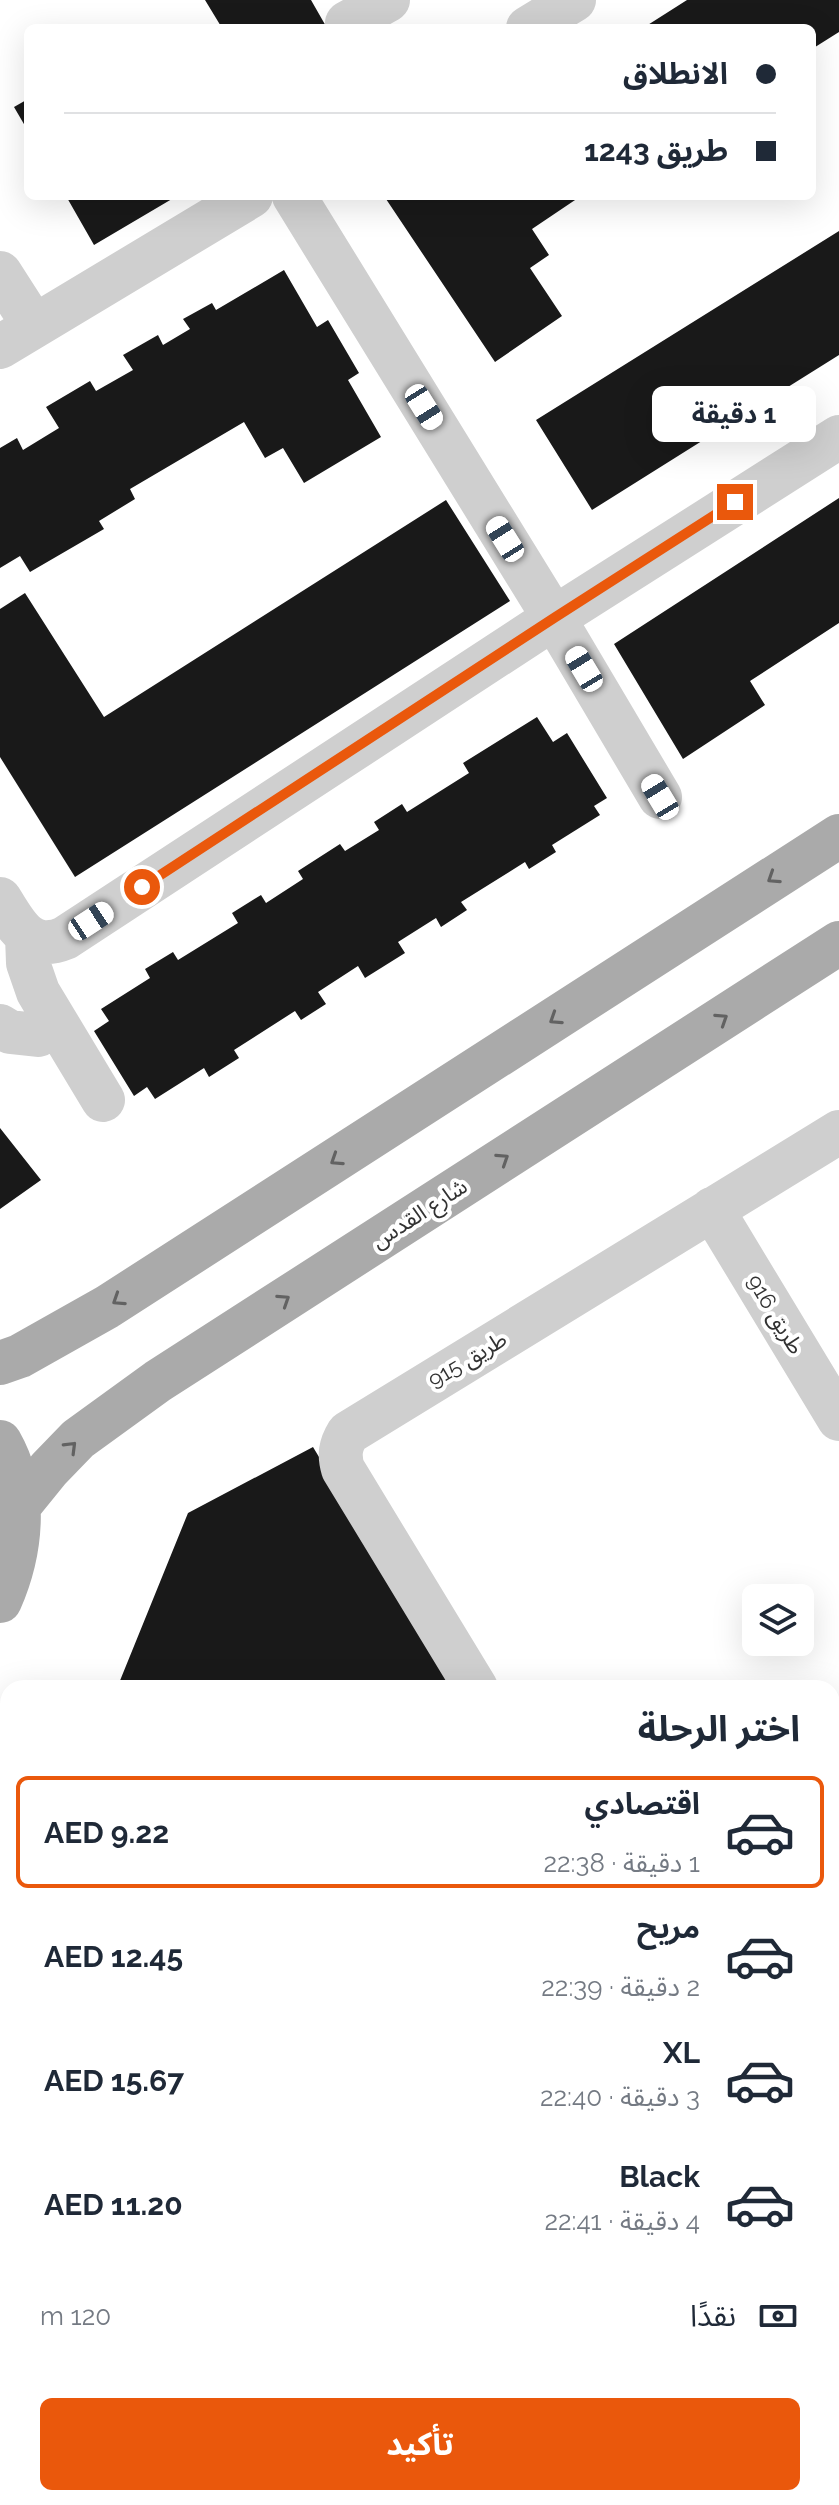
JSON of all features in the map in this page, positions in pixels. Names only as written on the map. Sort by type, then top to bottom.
[{"type":"main road","points":[[0,1363],[20,1356],[107,1307],[839,836]]},
{"type":"main road","name":"شارع القدس","points":[[19,1506],[78,1439],[158,1381],[839,943]]},
{"type":"main road","points":[[0,1442],[8,1456],[19,1506],[16,1554],[0,1601]]},
{"type":"street","points":[[343,17],[388,0]]},
{"type":"street","points":[[535,24],[574,0]]},
{"type":"street","points":[[0,273],[17,337],[244,200]]},
{"type":"street","points":[[296,200],[554,618],[660,797]]},
{"type":"street","points":[[18,951],[65,938],[554,618],[839,437]]},
{"type":"street","points":[[0,899],[18,928],[18,951],[21,989],[25,1006],[19,1031],[94,1105],[18,951]]},
{"type":"street","name":"طريق 915","points":[[471,1680],[343,1469],[341,1444],[348,1433],[839,1132]]},
{"type":"street","name":"طريق 916","points":[[712,1209],[839,1419]]},
{"type":"building","points":[[205,0],[311,0],[325,24],[220,24]]},
{"type":"building","points":[[687,0],[839,0],[839,32],[816,46],[816,24],[649,24]]},
{"type":"building","points":[[24,101],[24,124],[14,107]]},
{"type":"building","points":[[68,200],[170,200],[94,245]]},
{"type":"building","points":[[387,200],[575,200],[532,229],[549,255],[530,268],[562,316],[495,362]]},
{"type":"building","points":[[839,231],[839,355],[592,510],[536,420]]},
{"type":"building","points":[[284,270],[317,327],[328,320],[359,373],[348,380],[381,437],[304,483],[283,448],[265,458],[244,422],[130,489],[135,499],[99,521],[104,529],[30,572],[20,556],[0,568],[0,448],[17,438],[23,450],[59,428],[46,407],[90,381],[96,391],[133,370],[123,355],[158,335],[163,345],[190,329],[183,319],[212,303],[216,310]]},
{"type":"building","points":[[839,498],[839,623],[750,681],[765,705],[683,759],[614,644]]},
{"type":"building","points":[[446,500],[510,601],[75,877],[0,757],[0,609],[25,593],[104,717]]},
{"type":"building","points":[[537,717],[553,742],[567,733],[607,798],[594,806],[600,815],[552,845],[556,852],[529,869],[525,862],[461,902],[467,910],[441,927],[436,918],[398,942],[405,953],[365,978],[358,966],[318,992],[326,1004],[301,1020],[295,1011],[234,1050],[239,1058],[209,1077],[204,1068],[155,1099],[147,1087],[134,1096],[94,1031],[109,1021],[101,1009],[150,978],[145,969],[173,952],[178,960],[238,923],[232,913],[261,895],[266,903],[303,879],[298,871],[340,844],[345,851],[379,830],[374,822],[402,804],[407,812],[469,773],[463,763]]},
{"type":"building","points":[[0,1128],[41,1180],[0,1209]]},
{"type":"building","points":[[313,1447],[453,1680],[120,1680],[188,1513]]},
{"type":"route","points":[[142,887],[735,502]]}]
